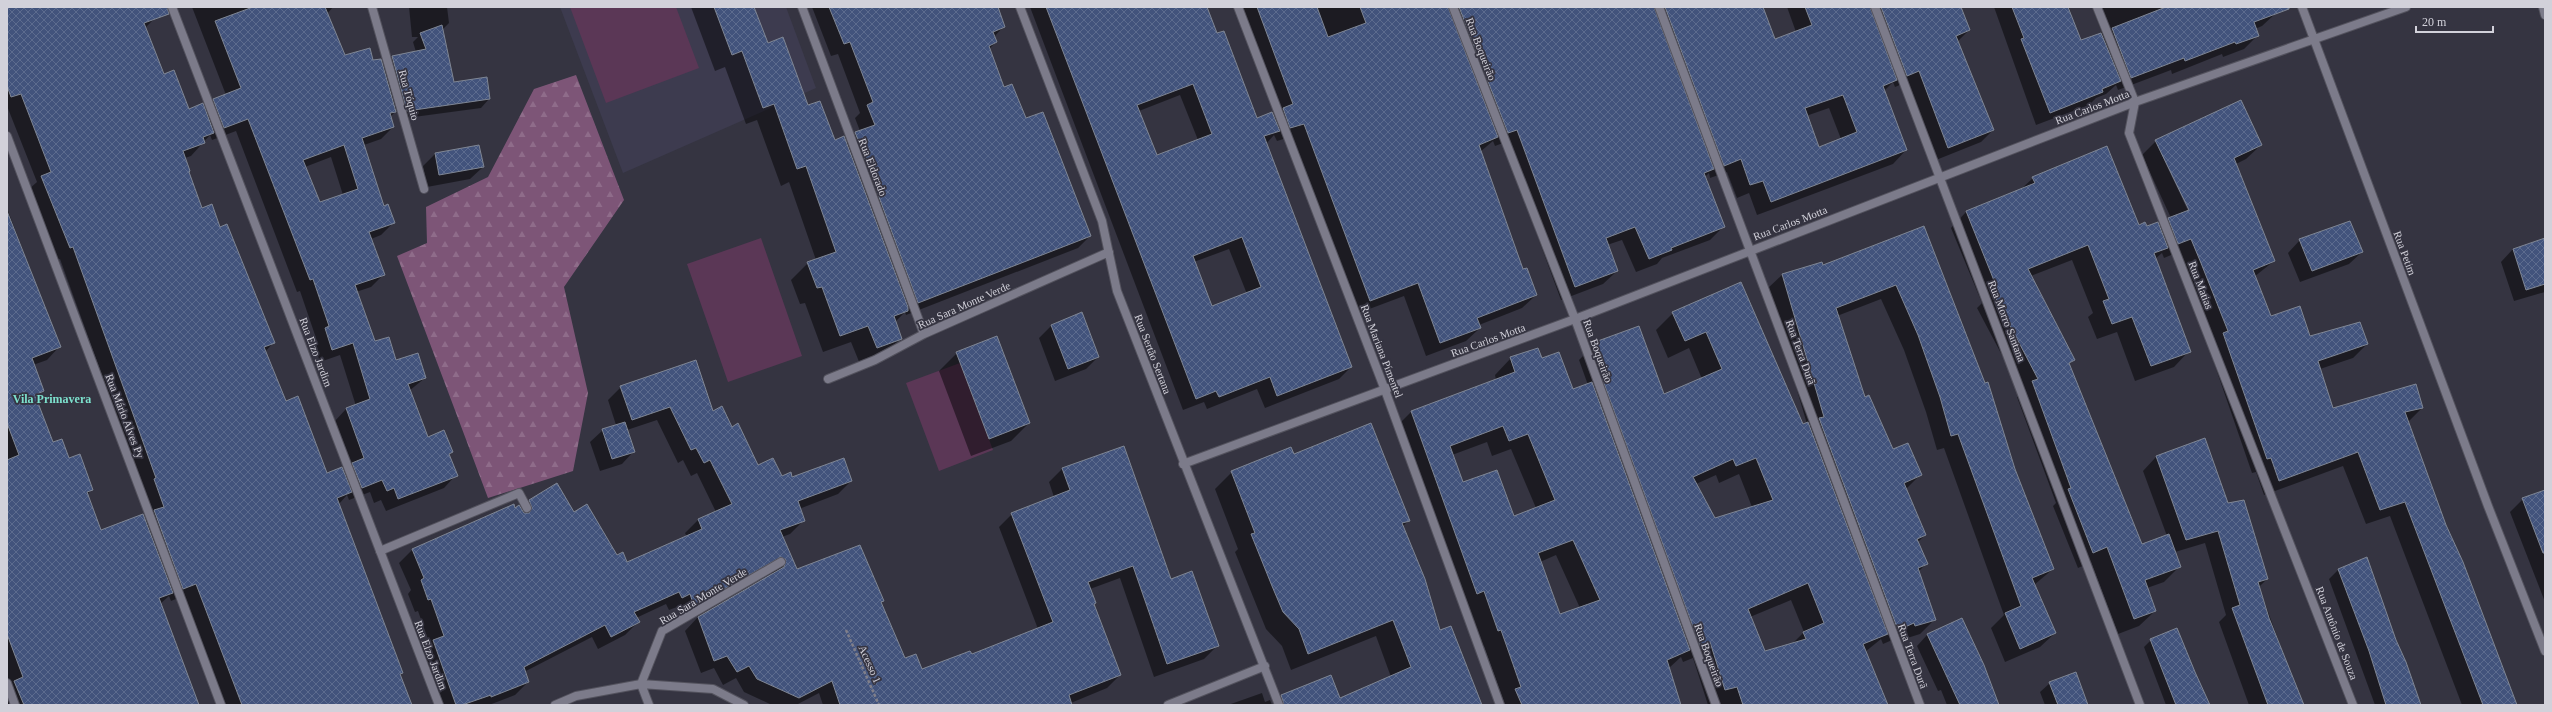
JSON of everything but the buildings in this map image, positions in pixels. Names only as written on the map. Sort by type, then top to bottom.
[{"type":"street","name":"Rua Elzo Jardim","points":[[172,7],[439,705]]},
{"type":"street","name":"Rua Tóquio","points":[[372,7],[424,190]]},
{"type":"street","name":"Rua Eldorado","points":[[802,7],[924,334]]},
{"type":"street","name":"Rua Sertão Sertana","points":[[1020,7],[1102,221],[1117,291],[1278,705]]},
{"type":"street","name":"Rua Mariana Pímentel","points":[[1238,7],[1385,390],[1500,705]]},
{"type":"street","name":"Rua Boqueirão","points":[[1453,7],[1575,319],[1716,705]]},
{"type":"street","name":"Rua Terra Durã","points":[[1659,7],[1920,705]]},
{"type":"street","name":"Rua Morro Santana","points":[[1875,7],[1941,177],[2140,705]]},
{"type":"street","points":[[2097,7],[2134,102]]},
{"type":"street","name":"Rua Petim","points":[[2302,7],[2488,506],[2545,651]]},
{"type":"street","name":"Rua Carlos Motta","points":[[1183,464],[1575,319],[2134,102],[2406,7]]},
{"type":"street","points":[[2543,7],[2545,15]]},
{"type":"street","name":"Rua Matias","points":[[2134,102],[2129,132],[2300,570]]},
{"type":"street","name":"Rua Mário Alves Py","points":[[7,136],[221,705]]},
{"type":"street","name":"Rua Sara Monte Verde","points":[[828,379],[875,360],[924,334],[1109,252]]},
{"type":"street","points":[[380,551],[519,493],[526,508]]},
{"type":"street","name":"Rua Sara Monte Verde","points":[[641,684],[662,631],[781,562]]},
{"type":"street","name":"Rua Antônio de Souza","points":[[2300,570],[2353,705]]},
{"type":"street","points":[[1168,705],[1264,666]]},
{"type":"street","points":[[7,683],[15,705]]},
{"type":"street","points":[[554,705],[576,696],[641,684],[713,689],[744,705]]},
{"type":"street","points":[[641,684],[649,705]]},
{"type":"path","name":"Acesso 1","points":[[846,630],[879,705]]},
{"type":"shaded area","points":[[560,7],[786,7],[816,88],[623,173]]},
{"type":"shaded area","points":[[570,7],[676,7],[699,68],[606,103]]},
{"type":"shaded area","points":[[761,238],[802,356],[728,382],[687,264]]},
{"type":"shaded area","points":[[960,363],[993,450],[939,471],[906,383]]},
{"type":"green space","points":[[576,75],[624,200],[564,287],[588,393],[573,471],[488,498],[397,256],[427,243],[426,207],[488,177],[534,89]]},
{"type":"district","name":"Vila Primavera","points":[[52,399]]}]
